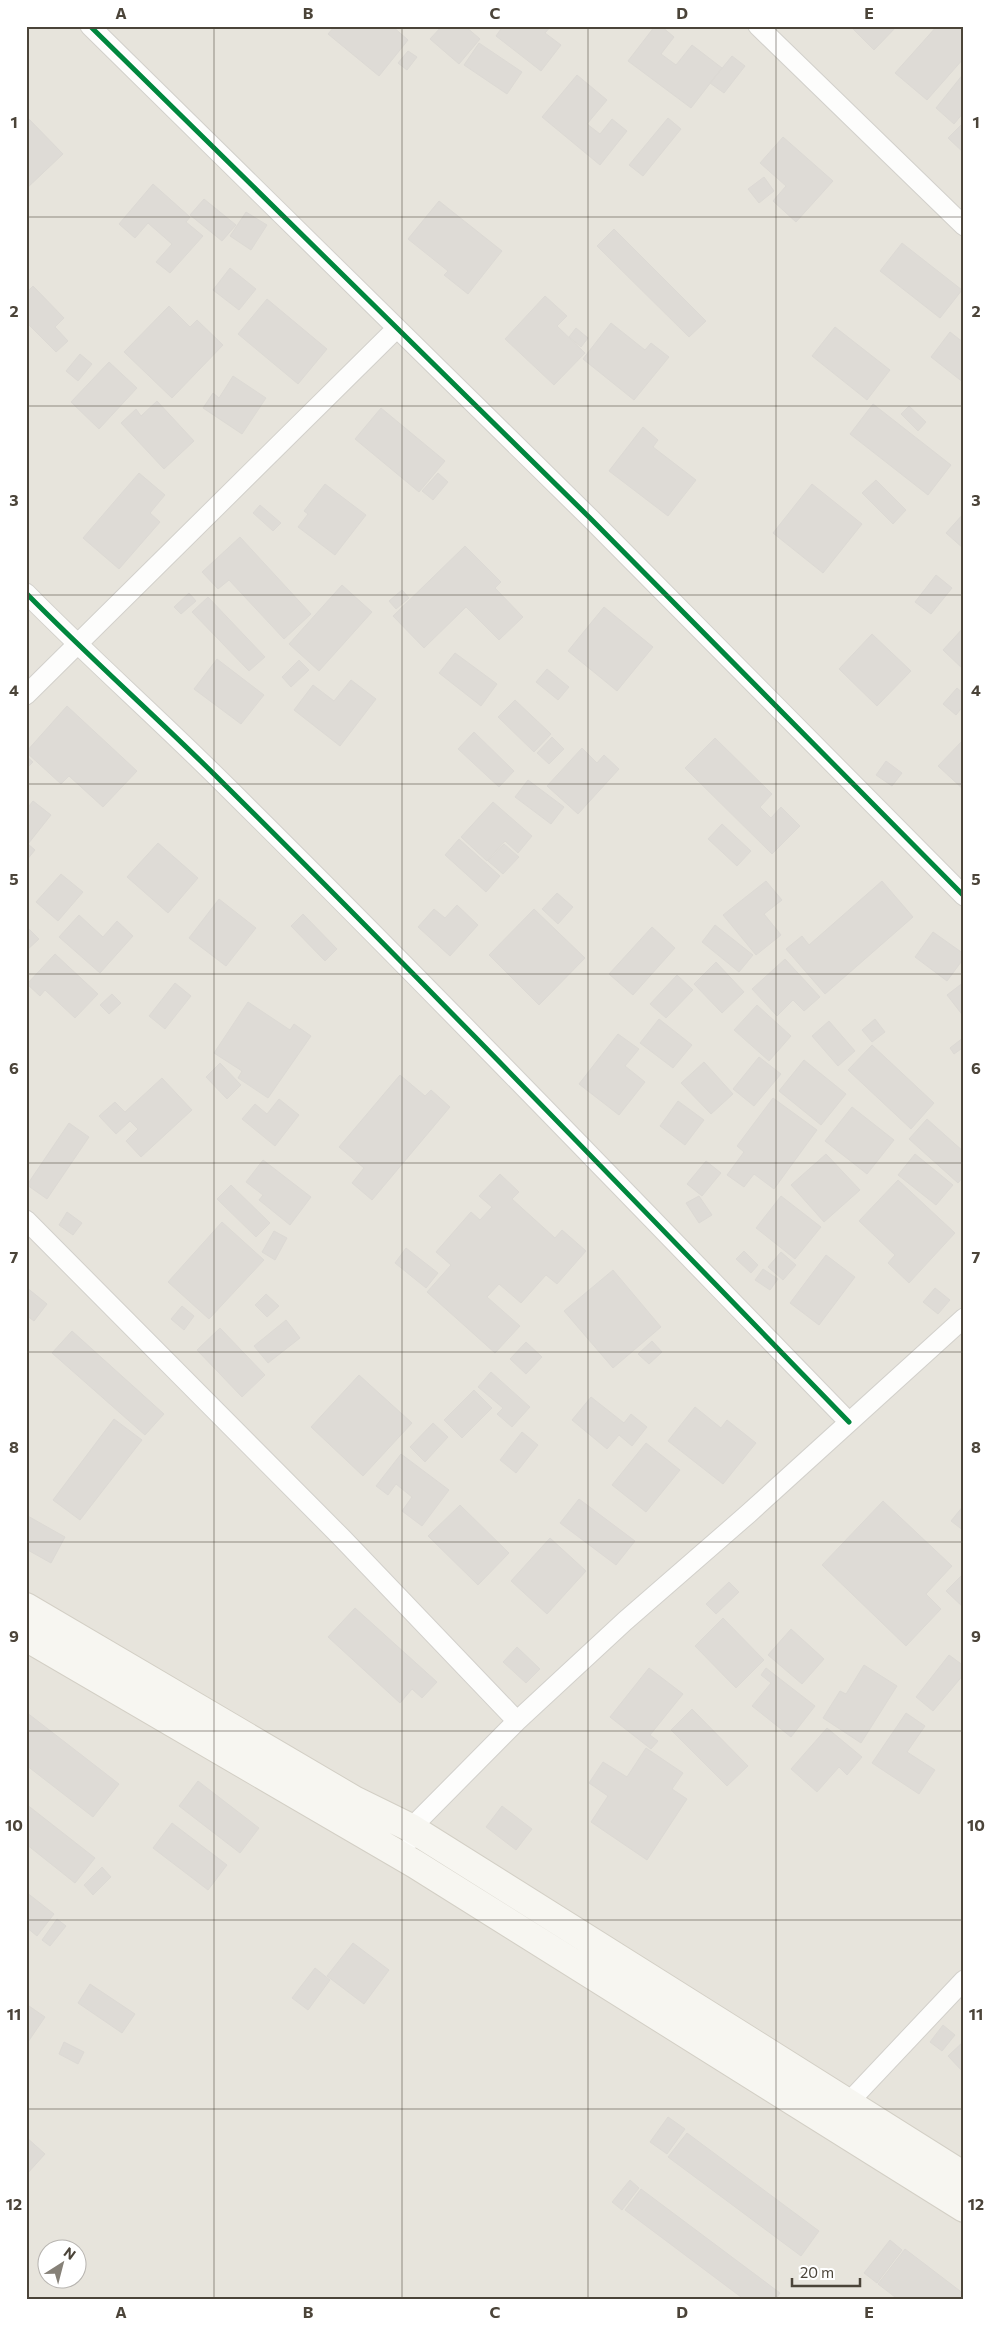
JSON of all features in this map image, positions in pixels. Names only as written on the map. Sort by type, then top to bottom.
[{"type":"street","points":[[758,26],[964,226]]},
{"type":"street","points":[[102,30],[396,329],[592,519],[964,896]]},
{"type":"street","points":[[26,695],[396,329]]},
{"type":"street","points":[[26,593],[77,645],[223,782],[552,1116],[849,1422]]},
{"type":"street","points":[[26,1220],[342,1538],[518,1721]]},
{"type":"street","points":[[411,1828],[518,1721],[625,1621],[964,1318]]},
{"type":"street","points":[[26,1607],[354,1800],[411,1828],[964,2176]]},
{"type":"street","points":[[26,1637],[415,1864],[964,2208]]},
{"type":"street","points":[[411,1828],[415,1864]]},
{"type":"street","points":[[848,2104],[964,1980]]},
{"type":"shaded area","points":[[26,26],[964,26],[964,2300],[26,2300]]},
{"type":"building","points":[[335,26],[392,26],[408,40],[379,76],[328,34]]},
{"type":"building","points":[[442,26],[465,26],[480,39],[459,64],[430,39]]},
{"type":"building","points":[[503,26],[551,26],[545,33],[561,45],[541,71],[496,36]]},
{"type":"building","points":[[655,26],[661,26],[674,37],[661,54],[676,65],[692,45],[722,68],[691,108],[628,61]]},
{"type":"building","points":[[850,26],[897,26],[874,50]]},
{"type":"building","points":[[937,26],[964,26],[964,58],[927,100],[895,73]]},
{"type":"building","points":[[479,43],[522,72],[507,94],[464,65]]},
{"type":"building","points":[[408,51],[417,57],[407,70],[398,63]]},
{"type":"building","points":[[732,56],[745,66],[724,93],[710,83]]},
{"type":"building","points":[[964,73],[964,112],[954,124],[936,108]]},
{"type":"building","points":[[577,75],[607,100],[587,124],[600,134],[612,119],[627,131],[600,165],[542,117]]},
{"type":"building","points":[[26,116],[63,154],[26,189]]},
{"type":"building","points":[[668,118],[681,129],[643,176],[629,165]]},
{"type":"building","points":[[964,122],[964,153],[948,138]]},
{"type":"building","points":[[783,137],[833,181],[796,222],[773,201],[786,186],[760,163]]},
{"type":"building","points":[[764,177],[774,191],[759,203],[748,189]]},
{"type":"building","points":[[153,184],[190,217],[186,222],[203,236],[170,273],[156,262],[172,244],[148,223],[135,238],[119,224]]},
{"type":"building","points":[[204,199],[236,225],[222,241],[190,215]]},
{"type":"building","points":[[439,201],[502,251],[468,294],[444,275],[448,271],[408,239]]},
{"type":"building","points":[[246,212],[267,225],[251,250],[230,236]]},
{"type":"building","points":[[614,229],[706,321],[689,337],[597,246]]},
{"type":"building","points":[[902,243],[962,290],[940,318],[880,271]]},
{"type":"building","points":[[230,268],[256,289],[239,310],[213,290]]},
{"type":"building","points":[[33,286],[64,318],[55,327],[68,341],[56,352],[26,322],[26,293]]},
{"type":"building","points":[[545,296],[567,316],[557,326],[585,353],[554,385],[505,339]]},
{"type":"building","points":[[267,299],[327,349],[298,384],[238,334]]},
{"type":"building","points":[[169,306],[190,327],[197,320],[223,345],[172,398],[124,352]]},
{"type":"building","points":[[611,323],[645,350],[651,343],[669,357],[634,400],[583,359]]},
{"type":"building","points":[[835,327],[890,370],[867,400],[812,356]]},
{"type":"building","points":[[576,328],[588,338],[581,347],[569,337]]},
{"type":"building","points":[[950,332],[964,343],[964,383],[931,357]]},
{"type":"building","points":[[80,354],[92,364],[78,381],[66,371]]},
{"type":"building","points":[[109,362],[137,388],[99,429],[71,402]]},
{"type":"building","points":[[233,376],[266,398],[242,434],[203,408],[213,393],[219,398]]},
{"type":"building","points":[[157,401],[194,441],[164,469],[121,423],[136,409],[141,416]]},
{"type":"building","points":[[873,404],[951,465],[928,495],[850,434]]},
{"type":"building","points":[[909,406],[926,422],[918,431],[901,414]]},
{"type":"building","points":[[381,408],[445,461],[419,492],[355,439]]},
{"type":"building","points":[[643,427],[658,440],[653,447],[696,480],[668,516],[609,471]]},
{"type":"building","points":[[139,473],[165,495],[150,513],[160,522],[119,569],[83,538]]},
{"type":"building","points":[[438,473],[448,482],[433,500],[422,491]]},
{"type":"building","points":[[876,480],[906,510],[893,524],[862,493]]},
{"type":"building","points":[[325,484],[366,515],[335,555],[298,527],[308,514],[304,511]]},
{"type":"building","points":[[812,484],[862,524],[823,573],[773,533]]},
{"type":"building","points":[[260,505],[281,523],[273,531],[253,513]]},
{"type":"building","points":[[964,513],[964,549],[946,533]]},
{"type":"building","points":[[240,537],[311,614],[284,639],[229,580],[218,589],[202,572]]},
{"type":"building","points":[[465,546],[501,582],[495,588],[523,617],[499,640],[466,607],[424,648],[393,616]]},
{"type":"building","points":[[936,575],[952,588],[931,614],[915,602]]},
{"type":"building","points":[[342,585],[372,612],[319,671],[289,644]]},
{"type":"building","points":[[402,590],[409,598],[396,609],[389,601]]},
{"type":"building","points":[[189,593],[196,601],[181,614],[174,607]]},
{"type":"building","points":[[208,597],[265,657],[249,671],[192,612]]},
{"type":"building","points":[[604,607],[653,647],[617,691],[568,651]]},
{"type":"building","points":[[964,627],[964,670],[943,650]]},
{"type":"building","points":[[872,634],[911,671],[877,706],[839,669]]},
{"type":"building","points":[[455,653],[497,684],[481,706],[439,673]]},
{"type":"building","points":[[217,659],[264,695],[241,724],[194,689]]},
{"type":"building","points":[[299,660],[309,670],[291,687],[282,677]]},
{"type":"building","points":[[547,669],[569,687],[558,700],[536,682]]},
{"type":"building","points":[[351,680],[376,699],[340,746],[294,710],[313,685],[334,701]]},
{"type":"building","points":[[957,688],[964,694],[964,705],[956,715],[943,704]]},
{"type":"building","points":[[515,700],[551,734],[534,752],[498,717]]},
{"type":"building","points":[[67,706],[137,771],[103,807],[69,776],[61,784],[26,752]]},
{"type":"building","points":[[474,732],[514,771],[499,787],[458,749]]},
{"type":"building","points":[[552,737],[564,749],[549,764],[537,753]]},
{"type":"building","points":[[715,738],[772,794],[760,807],[771,818],[781,807],[800,826],[772,854],[685,768]]},
{"type":"building","points":[[964,739],[964,790],[938,766]]},
{"type":"building","points":[[582,748],[597,763],[604,755],[619,769],[578,814],[547,786]]},
{"type":"building","points":[[26,756],[33,762],[26,769]]},
{"type":"building","points":[[886,761],[902,773],[892,786],[876,775]]},
{"type":"building","points":[[528,780],[564,807],[551,824],[515,797]]},
{"type":"building","points":[[33,801],[51,815],[28,844],[35,850],[26,861],[26,810]]},
{"type":"building","points":[[493,802],[532,836],[518,853],[505,841],[487,861],[461,837]]},
{"type":"building","points":[[722,824],[751,851],[737,866],[708,839]]},
{"type":"building","points":[[459,839],[500,876],[486,892],[445,855]]},
{"type":"building","points":[[158,843],[198,878],[168,913],[127,877]]},
{"type":"building","points":[[504,844],[519,857],[503,874],[488,861]]},
{"type":"building","points":[[61,874],[83,892],[58,921],[36,902]]},
{"type":"building","points":[[766,881],[782,900],[764,914],[781,935],[756,955],[723,915]]},
{"type":"building","points":[[882,881],[913,917],[825,994],[786,949],[802,936],[809,945]]},
{"type":"building","points":[[557,893],[573,907],[558,924],[542,909]]},
{"type":"building","points":[[219,899],[256,928],[226,966],[189,938]]},
{"type":"building","points":[[457,905],[478,925],[450,956],[418,927],[434,909],[445,918]]},
{"type":"building","points":[[534,909],[585,958],[539,1005],[489,955]]},
{"type":"building","points":[[303,914],[337,949],[325,961],[291,926]]},
{"type":"building","points":[[79,915],[103,937],[117,921],[133,936],[100,973],[59,937]]},
{"type":"building","points":[[715,925],[753,955],[739,972],[702,942]]},
{"type":"building","points":[[26,926],[39,939],[26,951]]},
{"type":"building","points":[[652,927],[675,948],[633,995],[609,974]]},
{"type":"building","points":[[933,932],[964,954],[964,958],[947,981],[915,957]]},
{"type":"building","points":[[55,954],[98,994],[75,1018],[45,990],[40,996],[27,984]]},
{"type":"building","points":[[785,959],[820,997],[804,1011],[793,1000],[777,1016],[752,989]]},
{"type":"building","points":[[716,962],[744,992],[722,1013],[694,984]]},
{"type":"building","points":[[677,975],[693,990],[666,1018],[650,1004]]},
{"type":"building","points":[[964,982],[964,1017],[947,995]]},
{"type":"building","points":[[175,983],[191,996],[165,1029],[149,1016]]},
{"type":"building","points":[[112,994],[121,1003],[109,1014],[100,1005]]},
{"type":"building","points":[[248,1002],[290,1030],[294,1024],[311,1036],[268,1098],[238,1078],[242,1071],[214,1053]]},
{"type":"building","points":[[757,1005],[791,1036],[769,1061],[734,1030]]},
{"type":"building","points":[[659,1019],[692,1045],[673,1068],[640,1043]]},
{"type":"building","points":[[875,1019],[885,1032],[872,1042],[862,1030]]},
{"type":"building","points":[[829,1021],[855,1051],[838,1066],[812,1036]]},
{"type":"building","points":[[618,1034],[639,1049],[625,1066],[645,1082],[619,1115],[579,1084]]},
{"type":"building","points":[[964,1037],[964,1053],[961,1049],[954,1054],[950,1048]]},
{"type":"building","points":[[872,1045],[934,1103],[911,1129],[848,1070]]},
{"type":"building","points":[[759,1057],[781,1074],[754,1106],[733,1089]]},
{"type":"building","points":[[804,1060],[846,1094],[821,1125],[779,1091]]},
{"type":"building","points":[[704,1062],[733,1094],[711,1114],[681,1083]]},
{"type":"building","points":[[220,1063],[241,1085],[227,1099],[206,1077]]},
{"type":"building","points":[[400,1075],[425,1096],[431,1090],[450,1107],[372,1200],[352,1183],[364,1168],[339,1147]]},
{"type":"building","points":[[162,1078],[192,1110],[141,1157],[126,1141],[138,1129],[130,1121],[116,1134],[99,1116],[115,1102],[125,1112]]},
{"type":"building","points":[[773,1098],[817,1130],[774,1189],[754,1174],[744,1187],[727,1175],[744,1152],[737,1146]]},
{"type":"building","points":[[279,1099],[299,1115],[275,1146],[242,1119],[255,1104],[267,1114]]},
{"type":"building","points":[[678,1101],[704,1120],[685,1145],[660,1126]]},
{"type":"building","points":[[852,1107],[894,1140],[867,1174],[825,1141]]},
{"type":"building","points":[[927,1119],[964,1152],[964,1176],[958,1183],[909,1139]]},
{"type":"building","points":[[69,1123],[89,1137],[47,1199],[27,1185]]},
{"type":"building","points":[[826,1154],[860,1190],[824,1222],[791,1185]]},
{"type":"building","points":[[915,1154],[953,1185],[936,1205],[898,1175]]},
{"type":"building","points":[[263,1160],[311,1197],[290,1225],[259,1200],[263,1195],[246,1182]]},
{"type":"building","points":[[706,1161],[721,1173],[702,1196],[687,1184]]},
{"type":"building","points":[[500,1174],[519,1192],[512,1199],[555,1238],[562,1230],[586,1251],[557,1284],[546,1275],[521,1303],[499,1284],[487,1297],[520,1326],[495,1353],[427,1292],[451,1265],[436,1252],[471,1212],[480,1220],[492,1207],[479,1196]]},
{"type":"building","points":[[898,1180],[955,1233],[909,1283],[888,1263],[895,1255],[859,1221]]},
{"type":"building","points":[[231,1185],[270,1223],[256,1237],[217,1199]]},
{"type":"building","points":[[699,1196],[712,1215],[699,1223],[686,1203]]},
{"type":"building","points":[[781,1196],[821,1227],[795,1259],[756,1228]]},
{"type":"building","points":[[67,1212],[82,1223],[73,1235],[59,1225]]},
{"type":"building","points":[[222,1222],[264,1260],[209,1319],[168,1282]]},
{"type":"building","points":[[274,1231],[287,1238],[275,1260],[262,1252]]},
{"type":"building","points":[[406,1248],[438,1273],[426,1288],[395,1263]]},
{"type":"building","points":[[744,1251],[758,1265],[751,1273],[736,1259]]},
{"type":"building","points":[[781,1252],[796,1265],[783,1280],[768,1267]]},
{"type":"building","points":[[826,1255],[855,1277],[819,1325],[790,1303]]},
{"type":"building","points":[[763,1269],[778,1279],[770,1290],[755,1280]]},
{"type":"building","points":[[613,1270],[661,1327],[613,1368],[564,1311]]},
{"type":"building","points":[[26,1287],[47,1304],[34,1321],[26,1315]]},
{"type":"building","points":[[935,1288],[950,1300],[938,1314],[923,1302]]},
{"type":"building","points":[[266,1294],[279,1306],[267,1317],[255,1305]]},
{"type":"building","points":[[182,1306],[194,1316],[184,1330],[171,1319]]},
{"type":"building","points":[[286,1320],[300,1338],[268,1363],[254,1346]]},
{"type":"building","points":[[220,1328],[265,1375],[242,1397],[197,1350]]},
{"type":"building","points":[[72,1331],[164,1414],[145,1435],[52,1353]]},
{"type":"building","points":[[652,1341],[662,1352],[649,1364],[638,1354]]},
{"type":"building","points":[[526,1342],[542,1357],[526,1374],[510,1359]]},
{"type":"building","points":[[491,1372],[530,1407],[512,1427],[497,1414],[503,1408],[478,1387]]},
{"type":"building","points":[[359,1375],[412,1423],[363,1476],[311,1427]]},
{"type":"building","points":[[474,1390],[492,1408],[462,1438],[444,1420]]},
{"type":"building","points":[[591,1397],[624,1423],[631,1414],[647,1427],[632,1446],[619,1435],[607,1449],[572,1420]]},
{"type":"building","points":[[695,1407],[721,1428],[727,1420],[756,1443],[723,1484],[668,1441]]},
{"type":"building","points":[[114,1419],[142,1440],[80,1520],[53,1500]]},
{"type":"building","points":[[433,1423],[448,1437],[425,1462],[410,1447]]},
{"type":"building","points":[[522,1432],[538,1445],[516,1473],[500,1460]]},
{"type":"building","points":[[646,1443],[680,1470],[646,1512],[612,1485]]},
{"type":"building","points":[[401,1454],[449,1490],[422,1526],[402,1511],[412,1497],[396,1484],[388,1495],[376,1486]]},
{"type":"building","points":[[579,1499],[635,1541],[616,1565],[560,1523]]},
{"type":"building","points":[[883,1501],[952,1566],[926,1594],[941,1609],[906,1646],[822,1565]]},
{"type":"building","points":[[460,1505],[509,1553],[478,1585],[428,1536]]},
{"type":"building","points":[[964,1505],[964,1531],[951,1521]]},
{"type":"building","points":[[26,1515],[65,1537],[51,1563],[26,1549]]},
{"type":"building","points":[[550,1538],[586,1571],[547,1614],[511,1581]]},
{"type":"building","points":[[964,1573],[964,1608],[946,1591]]},
{"type":"building","points":[[729,1582],[739,1592],[716,1614],[706,1604]]},
{"type":"building","points":[[355,1608],[437,1682],[422,1698],[412,1689],[400,1703],[328,1637]]},
{"type":"building","points":[[723,1618],[764,1660],[736,1688],[695,1646]]},
{"type":"building","points":[[791,1629],[824,1659],[802,1684],[768,1655]]},
{"type":"building","points":[[517,1647],[540,1669],[526,1683],[503,1662]]},
{"type":"building","points":[[949,1655],[964,1666],[964,1674],[933,1711],[916,1697]]},
{"type":"building","points":[[864,1665],[897,1686],[861,1743],[823,1718],[840,1691],[846,1694]]},
{"type":"building","points":[[649,1668],[683,1694],[650,1735],[658,1741],[651,1749],[610,1717]]},
{"type":"building","points":[[766,1668],[815,1706],[791,1737],[752,1706],[771,1683],[761,1675]]},
{"type":"building","points":[[692,1709],[748,1766],[727,1786],[671,1730]]},
{"type":"building","points":[[26,1712],[119,1784],[93,1817],[26,1765]]},
{"type":"building","points":[[906,1713],[925,1726],[907,1752],[935,1770],[919,1794],[872,1763]]},
{"type":"building","points":[[827,1728],[862,1757],[847,1775],[839,1767],[817,1792],[791,1769]]},
{"type":"building","points":[[646,1748],[683,1773],[672,1789],[687,1799],[647,1860],[591,1822],[608,1796],[589,1783],[603,1762],[627,1777]]},
{"type":"building","points":[[198,1781],[259,1828],[240,1853],[179,1806]]},
{"type":"building","points":[[26,1804],[95,1858],[75,1883],[26,1844]]},
{"type":"building","points":[[502,1806],[532,1829],[516,1850],[486,1827]]},
{"type":"building","points":[[172,1823],[227,1865],[208,1890],[153,1848]]},
{"type":"building","points":[[102,1867],[111,1877],[93,1895],[84,1885]]},
{"type":"building","points":[[26,1892],[54,1914],[37,1936],[26,1927]]},
{"type":"building","points":[[57,1919],[66,1926],[50,1946],[42,1940]]},
{"type":"building","points":[[353,1943],[389,1970],[364,2004],[327,1976]]},
{"type":"building","points":[[315,1968],[330,1980],[308,2010],[292,1998]]},
{"type":"building","points":[[90,1984],[135,2014],[122,2033],[78,2003]]},
{"type":"building","points":[[26,2004],[45,2017],[28,2042],[26,2040]]},
{"type":"building","points":[[943,2025],[955,2035],[942,2051],[930,2042]]},
{"type":"building","points":[[964,2041],[964,2073],[948,2056]]},
{"type":"building","points":[[64,2042],[84,2052],[78,2064],[59,2054]]},
{"type":"building","points":[[668,2117],[685,2129],[667,2154],[650,2142]]},
{"type":"building","points":[[687,2133],[819,2231],[801,2256],[668,2157]]},
{"type":"building","points":[[26,2137],[45,2154],[26,2175]]},
{"type":"building","points":[[630,2180],[639,2188],[622,2210],[612,2202]]},
{"type":"building","points":[[641,2189],[780,2293],[775,2300],[745,2300],[625,2210]]},
{"type":"building","points":[[890,2240],[902,2250],[877,2283],[864,2273]]},
{"type":"building","points":[[905,2249],[964,2294],[964,2300],[899,2300],[878,2284]]},
{"type":"cycle path","points":[[90,26],[591,519],[964,896]]},
{"type":"cycle path","points":[[26,593],[304,864],[539,1102],[849,1422]]}]
